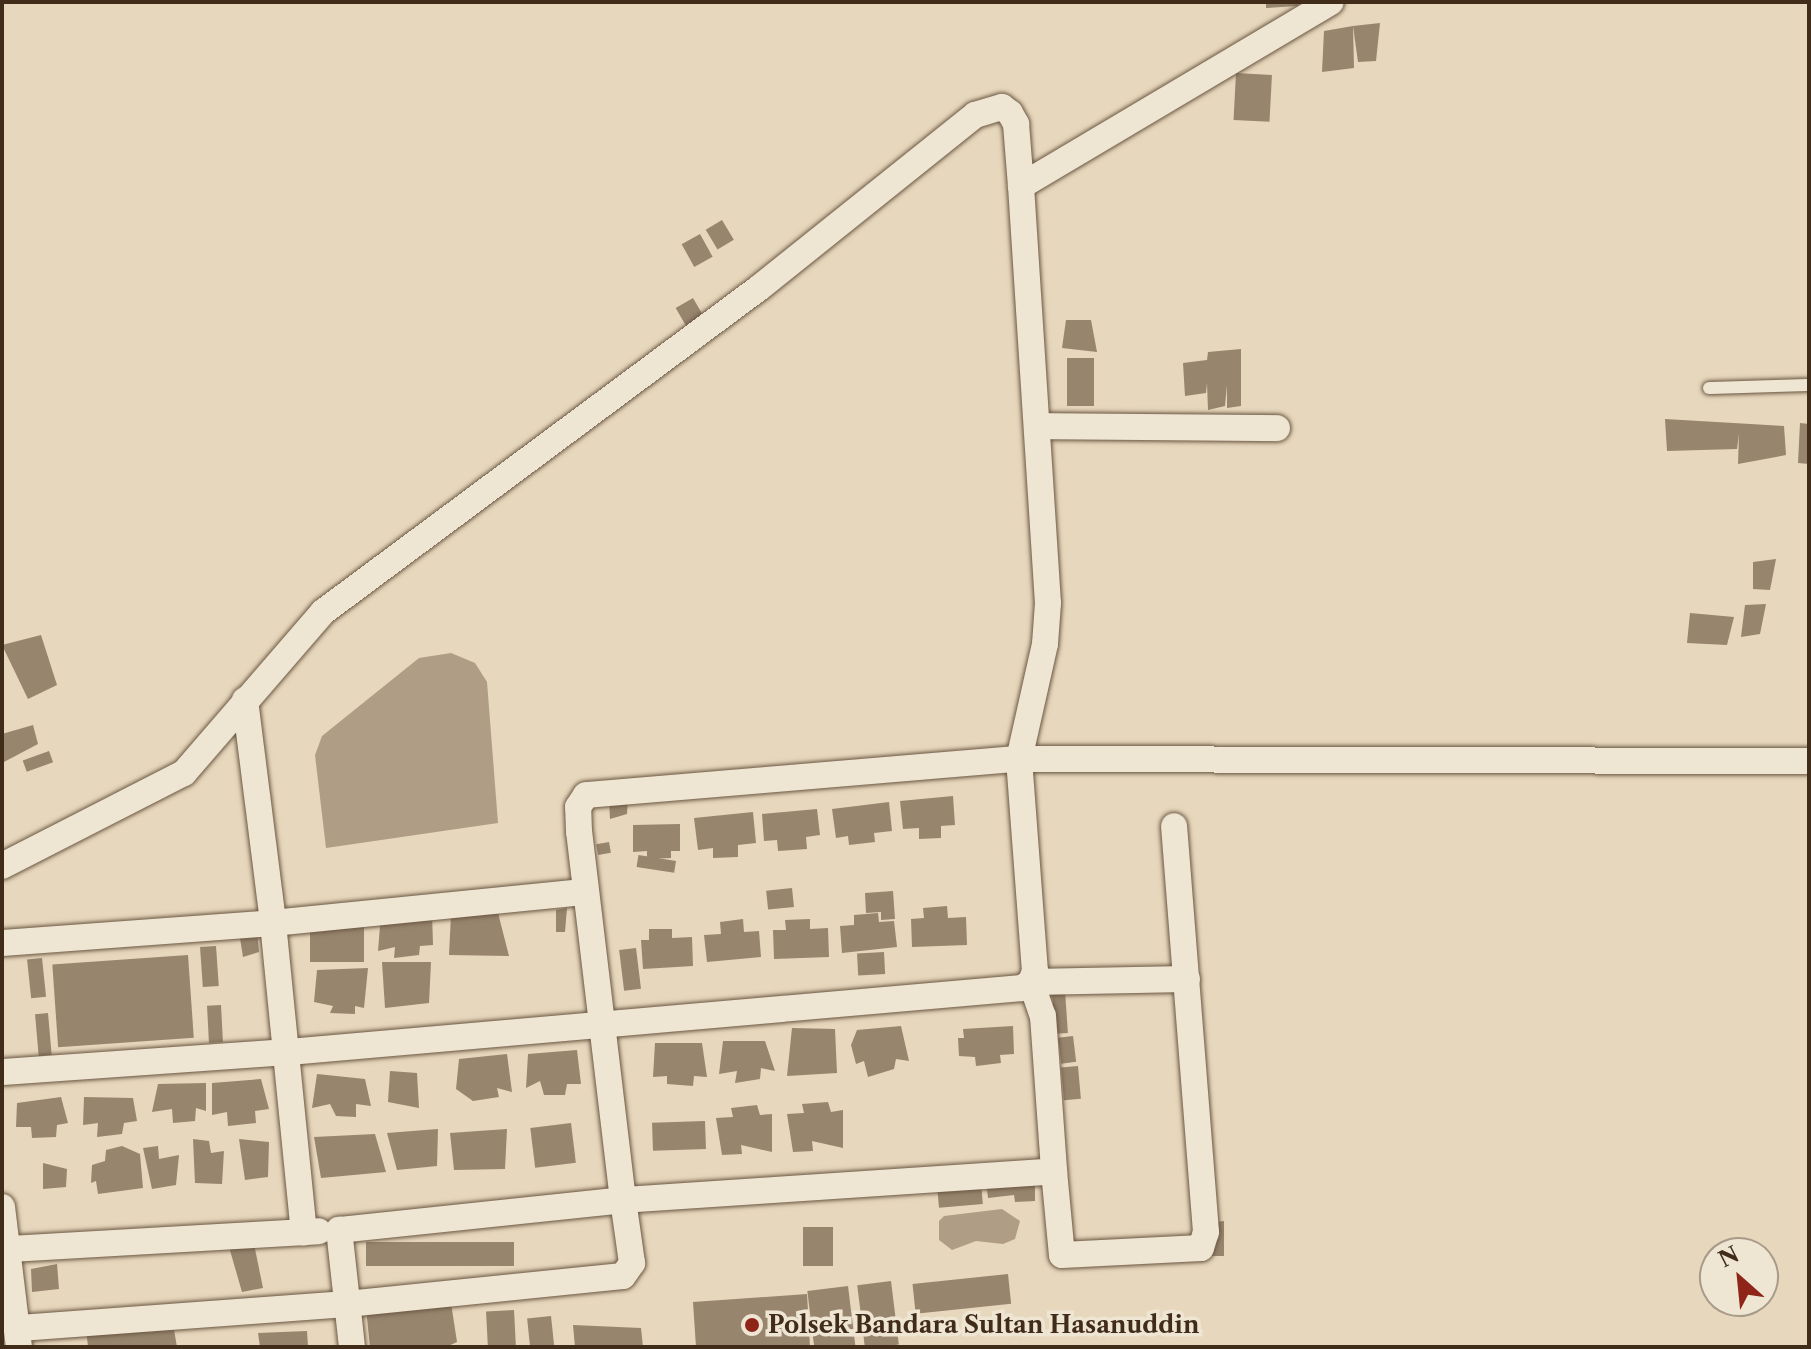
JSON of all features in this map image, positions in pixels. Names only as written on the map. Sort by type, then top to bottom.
[{"type":"street","points":[[1021,186],[1331,2]]},
{"type":"street","points":[[2,866],[174,780],[203,755],[245,700],[323,612],[759,288],[975,115],[1002,107],[1016,124],[1048,603],[1045,644],[1019,759],[1035,971],[1031,982],[1043,1016],[1062,1255],[1205,1245],[1174,826]]},
{"type":"street","points":[[1037,426],[1277,428]]},
{"type":"street","points":[[245,700],[289,1052],[304,1232]]},
{"type":"street","points":[[2,1207],[10,1249],[19,1338],[623,1276],[632,1263],[585,892],[578,807],[586,795],[1019,759],[1809,761]]},
{"type":"street","points":[[2,943],[273,923],[585,892]]},
{"type":"street","points":[[2,1072],[289,1052],[1022,988],[1031,982],[1187,979]]},
{"type":"street","points":[[10,1249],[339,1230],[623,1200],[1054,1171]]},
{"type":"street","points":[[339,1230],[352,1347]]},
{"type":"lane","points":[[1709,388],[1809,385]]},
{"type":"shaded area","points":[[451,653],[475,663],[487,682],[498,823],[326,848],[315,755],[322,736],[419,658]]},
{"type":"shaded area","points":[[1002,1209],[1020,1221],[1015,1239],[1003,1244],[976,1241],[952,1250],[939,1240],[939,1221],[944,1216]]},
{"type":"building","points":[[1266,2],[1299,2],[1298,6],[1266,8]]},
{"type":"building","points":[[1380,23],[1376,61],[1358,62],[1353,26]]},
{"type":"building","points":[[1353,26],[1354,68],[1322,72],[1324,31]]},
{"type":"building","points":[[1236,73],[1272,75],[1269,122],[1234,120]]},
{"type":"building","points":[[722,220],[734,240],[718,250],[706,230]]},
{"type":"building","points":[[700,234],[713,257],[694,267],[682,244]]},
{"type":"building","points":[[693,298],[703,315],[686,325],[676,308]]},
{"type":"building","points":[[1066,320],[1091,320],[1097,352],[1062,348]]},
{"type":"building","points":[[1241,349],[1241,406],[1227,408],[1227,385],[1225,406],[1208,410],[1207,383],[1206,393],[1185,396],[1183,363],[1207,360],[1208,352]]},
{"type":"building","points":[[1067,358],[1094,358],[1094,406],[1067,406]]},
{"type":"building","points":[[1665,419],[1784,426],[1786,455],[1738,464],[1739,434],[1737,449],[1667,451]]},
{"type":"building","points":[[1800,423],[1809,424],[1809,464],[1798,463]]},
{"type":"building","points":[[1776,559],[1770,590],[1753,589],[1753,562]]},
{"type":"building","points":[[1766,604],[1760,634],[1741,637],[1745,605]]},
{"type":"building","points":[[1690,613],[1734,617],[1727,645],[1687,643]]},
{"type":"building","points":[[41,635],[57,685],[28,699],[2,645]]},
{"type":"building","points":[[33,725],[38,744],[2,763],[2,734]]},
{"type":"building","points":[[49,751],[53,762],[27,772],[23,761]]},
{"type":"building","points":[[953,796],[955,825],[941,826],[941,838],[919,839],[919,828],[903,829],[900,801]]},
{"type":"building","points":[[628,798],[627,814],[610,819],[609,800]]},
{"type":"building","points":[[889,802],[892,831],[874,833],[875,842],[849,845],[848,836],[836,838],[832,809]]},
{"type":"building","points":[[817,809],[820,835],[806,837],[807,849],[778,851],[777,840],[764,841],[762,814]]},
{"type":"building","points":[[753,812],[756,843],[738,845],[738,857],[713,858],[713,848],[698,850],[694,818]]},
{"type":"building","points":[[680,824],[680,851],[671,851],[671,858],[647,859],[647,851],[633,852],[633,825]]},
{"type":"building","points":[[609,842],[611,853],[598,855],[596,844]]},
{"type":"building","points":[[638,855],[676,861],[674,873],[637,867]]},
{"type":"building","points":[[792,888],[794,907],[768,910],[766,891]]},
{"type":"building","points":[[893,891],[895,919],[881,920],[881,912],[866,913],[865,893]]},
{"type":"building","points":[[947,906],[948,918],[966,917],[967,945],[912,947],[911,919],[924,918],[923,908]]},
{"type":"building","points":[[567,908],[565,932],[556,932],[556,910]]},
{"type":"building","points":[[497,909],[509,956],[449,955],[451,915]]},
{"type":"building","points":[[432,912],[433,945],[420,946],[419,955],[394,958],[395,947],[378,951],[381,914]]},
{"type":"building","points":[[878,913],[879,922],[894,921],[897,947],[842,953],[840,926],[854,925],[854,915]]},
{"type":"building","points":[[743,919],[744,932],[759,931],[761,957],[707,962],[704,935],[721,934],[720,922]]},
{"type":"building","points":[[810,919],[810,929],[828,928],[829,957],[774,959],[773,930],[786,930],[785,920]]},
{"type":"building","points":[[310,924],[364,924],[364,962],[310,962]]},
{"type":"building","points":[[649,929],[672,929],[672,938],[692,937],[693,966],[643,969],[641,940],[649,940]]},
{"type":"building","points":[[257,930],[259,952],[243,957],[239,932]]},
{"type":"building","points":[[216,946],[219,986],[203,987],[200,947]]},
{"type":"building","points":[[636,948],[641,989],[624,991],[619,950]]},
{"type":"building","points":[[884,952],[885,974],[858,975],[857,953]]},
{"type":"building","points":[[188,955],[194,1038],[58,1047],[52,964]]},
{"type":"building","points":[[42,958],[46,997],[31,998],[27,960]]},
{"type":"building","points":[[382,962],[431,962],[429,1003],[385,1008]]},
{"type":"building","points":[[368,968],[364,1008],[355,1006],[355,1014],[330,1013],[333,1006],[314,1002],[317,970]]},
{"type":"building","points":[[1065,991],[1068,1033],[1055,1034],[1052,992]]},
{"type":"building","points":[[221,1005],[223,1042],[209,1043],[207,1006]]},
{"type":"building","points":[[48,1013],[52,1055],[39,1056],[35,1014]]},
{"type":"building","points":[[901,1026],[909,1061],[896,1059],[894,1069],[868,1077],[864,1061],[856,1064],[851,1045],[857,1030]]},
{"type":"building","points":[[1013,1026],[1014,1054],[1000,1055],[1001,1063],[976,1066],[975,1057],[959,1056],[958,1038],[964,1038],[963,1029]]},
{"type":"building","points":[[792,1028],[835,1029],[837,1073],[787,1076]]},
{"type":"building","points":[[1073,1036],[1076,1062],[1061,1064],[1058,1038]]},
{"type":"building","points":[[723,1041],[765,1041],[775,1071],[761,1068],[760,1079],[735,1083],[737,1071],[719,1074]]},
{"type":"building","points":[[655,1043],[702,1043],[707,1077],[694,1076],[693,1086],[667,1084],[667,1076],[653,1077]]},
{"type":"building","points":[[577,1050],[581,1084],[567,1084],[565,1095],[544,1095],[540,1081],[526,1088],[528,1054]]},
{"type":"building","points":[[507,1054],[512,1092],[497,1088],[499,1097],[473,1101],[456,1089],[459,1059]]},
{"type":"building","points":[[1078,1066],[1081,1099],[1064,1100],[1061,1067]]},
{"type":"building","points":[[390,1071],[417,1073],[419,1108],[388,1102]]},
{"type":"building","points":[[317,1074],[365,1079],[371,1106],[356,1104],[356,1117],[336,1116],[330,1104],[312,1108]]},
{"type":"building","points":[[261,1079],[269,1109],[255,1111],[256,1123],[228,1126],[227,1112],[212,1115],[212,1083]]},
{"type":"building","points":[[206,1083],[206,1111],[196,1108],[195,1121],[173,1123],[172,1109],[152,1112],[158,1084]]},
{"type":"building","points":[[61,1097],[68,1123],[57,1125],[56,1137],[32,1138],[31,1127],[16,1127],[17,1103]]},
{"type":"building","points":[[84,1097],[133,1098],[137,1121],[124,1123],[122,1134],[97,1137],[98,1123],[83,1125]]},
{"type":"building","points":[[828,1102],[831,1112],[843,1110],[843,1148],[812,1141],[813,1151],[793,1152],[787,1114],[804,1113],[802,1104]]},
{"type":"building","points":[[757,1105],[760,1115],[772,1114],[772,1152],[741,1145],[742,1154],[722,1155],[716,1118],[733,1117],[731,1108]]},
{"type":"building","points":[[705,1121],[706,1149],[653,1151],[652,1123]]},
{"type":"building","points":[[571,1123],[576,1163],[535,1168],[530,1128]]},
{"type":"building","points":[[438,1129],[437,1166],[397,1170],[387,1133]]},
{"type":"building","points":[[507,1129],[505,1169],[454,1170],[450,1133]]},
{"type":"building","points":[[375,1134],[386,1172],[321,1178],[314,1137]]},
{"type":"building","points":[[193,1139],[209,1141],[211,1153],[224,1151],[222,1184],[195,1183]]},
{"type":"building","points":[[239,1139],[269,1142],[268,1177],[245,1180]]},
{"type":"building","points":[[122,1146],[140,1154],[143,1188],[98,1194],[96,1181],[91,1183],[92,1165],[105,1161],[106,1150]]},
{"type":"building","points":[[158,1146],[159,1159],[179,1155],[176,1185],[152,1189],[143,1148]]},
{"type":"building","points":[[43,1163],[67,1169],[66,1187],[43,1189]]},
{"type":"building","points":[[1035,1177],[1035,1201],[1015,1202],[1014,1195],[988,1198],[986,1181]]},
{"type":"building","points":[[981,1183],[983,1204],[939,1208],[937,1187]]},
{"type":"building","points":[[1224,1221],[1224,1256],[1205,1256],[1208,1223]]},
{"type":"building","points":[[803,1227],[833,1227],[833,1266],[803,1266]]},
{"type":"building","points":[[253,1239],[263,1288],[242,1292],[227,1240]]},
{"type":"building","points":[[366,1242],[514,1242],[514,1266],[366,1266]]},
{"type":"building","points":[[57,1264],[59,1289],[32,1292],[31,1269]]},
{"type":"building","points":[[1008,1274],[1011,1304],[916,1314],[913,1284]]},
{"type":"building","points":[[891,1281],[899,1345],[865,1347],[857,1285]]},
{"type":"building","points":[[848,1286],[855,1347],[814,1347],[807,1291]]},
{"type":"building","name":"Polsek Bandara Sultan Hasanuddin","points":[[807,1294],[810,1347],[696,1347],[693,1302]]},
{"type":"building","points":[[451,1303],[457,1342],[446,1347],[370,1347],[366,1308]]},
{"type":"building","points":[[514,1310],[516,1347],[488,1347],[486,1311]]},
{"type":"building","points":[[551,1316],[554,1347],[530,1347],[527,1319]]},
{"type":"building","points":[[173,1324],[177,1347],[88,1347],[86,1328]]},
{"type":"building","points":[[573,1325],[641,1328],[643,1347],[575,1347]]},
{"type":"building","points":[[307,1331],[308,1347],[260,1347],[258,1333]]},
{"type":"place","name":"Polsek Bandara Sultan Hasanuddin","points":[[752,1325]]}]
